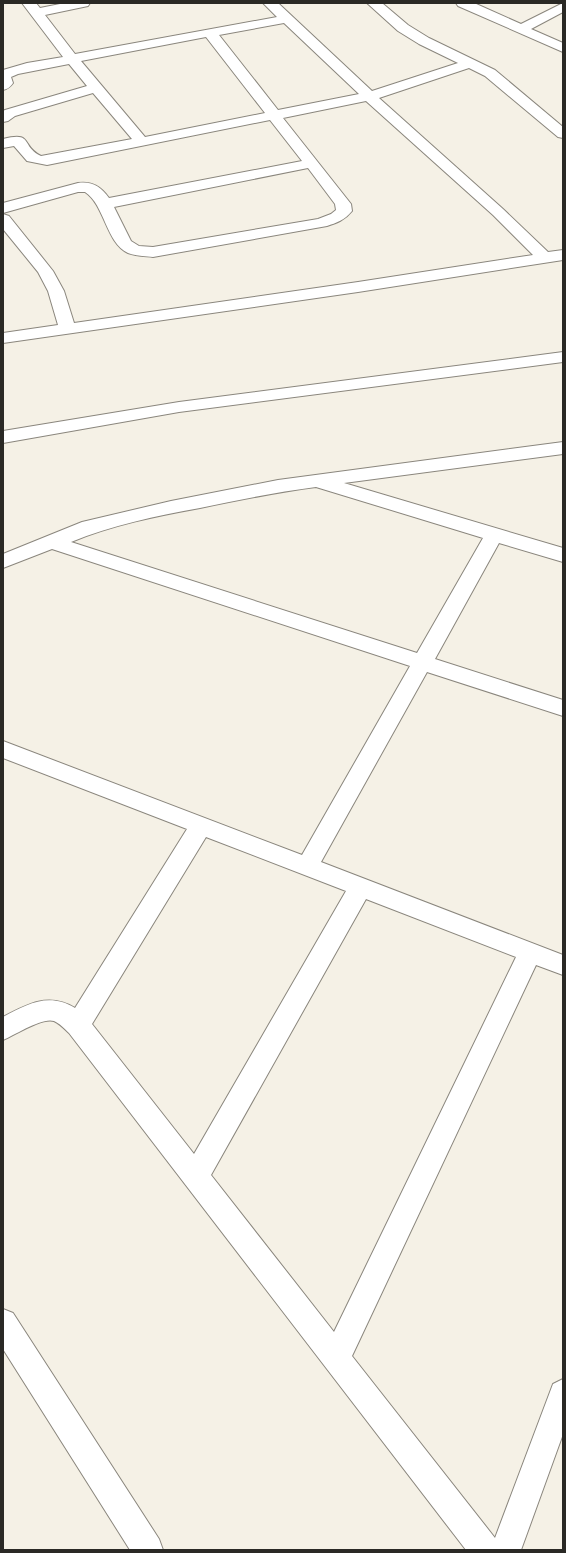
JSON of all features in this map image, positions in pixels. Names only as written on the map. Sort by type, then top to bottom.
[{"type":"street","points":[[33,8],[83,3]]},
{"type":"street","points":[[270,3],[498,212],[545,258]]},
{"type":"street","points":[[374,3],[403,28],[424,41],[490,73],[563,134]]},
{"type":"street","points":[[463,3],[563,48]]},
{"type":"street","points":[[521,29],[563,7]]},
{"type":"street","points":[[33,8],[72,59],[142,142]]},
{"type":"street","points":[[3,86],[6,83],[4,76],[9,72],[287,19]]},
{"type":"street","points":[[3,208],[84,187],[91,188],[104,204],[126,245],[133,250],[153,252],[321,223],[337,218],[344,211],[343,204],[210,33]]},
{"type":"street","points":[[3,122],[32,159],[39,162],[55,160],[370,96],[471,63]]},
{"type":"street","points":[[3,118],[10,113],[96,88]]},
{"type":"street","points":[[3,144],[17,140]]},
{"type":"street","points":[[104,204],[312,163]]},
{"type":"street","points":[[3,219],[45,271],[56,291],[68,329]]},
{"type":"street","points":[[3,338],[563,255]]},
{"type":"street","points":[[3,437],[179,407],[563,357]]},
{"type":"street","points":[[3,560],[89,527],[171,507],[278,486],[563,448]]},
{"type":"street","points":[[316,481],[563,555]]},
{"type":"street","points":[[308,866],[494,534]]},
{"type":"street","points":[[51,542],[563,708]]},
{"type":"street","points":[[3,749],[563,965]]},
{"type":"street","points":[[78,1025],[201,825]]},
{"type":"street","points":[[196,1176],[361,887]]},
{"type":"street","points":[[336,1358],[530,952]]},
{"type":"street","points":[[3,1029],[41,1012],[53,1010],[64,1014],[78,1025],[485,1550]]},
{"type":"street","points":[[3,1323],[148,1550]]},
{"type":"street","points":[[506,1550],[563,1394]]}]
